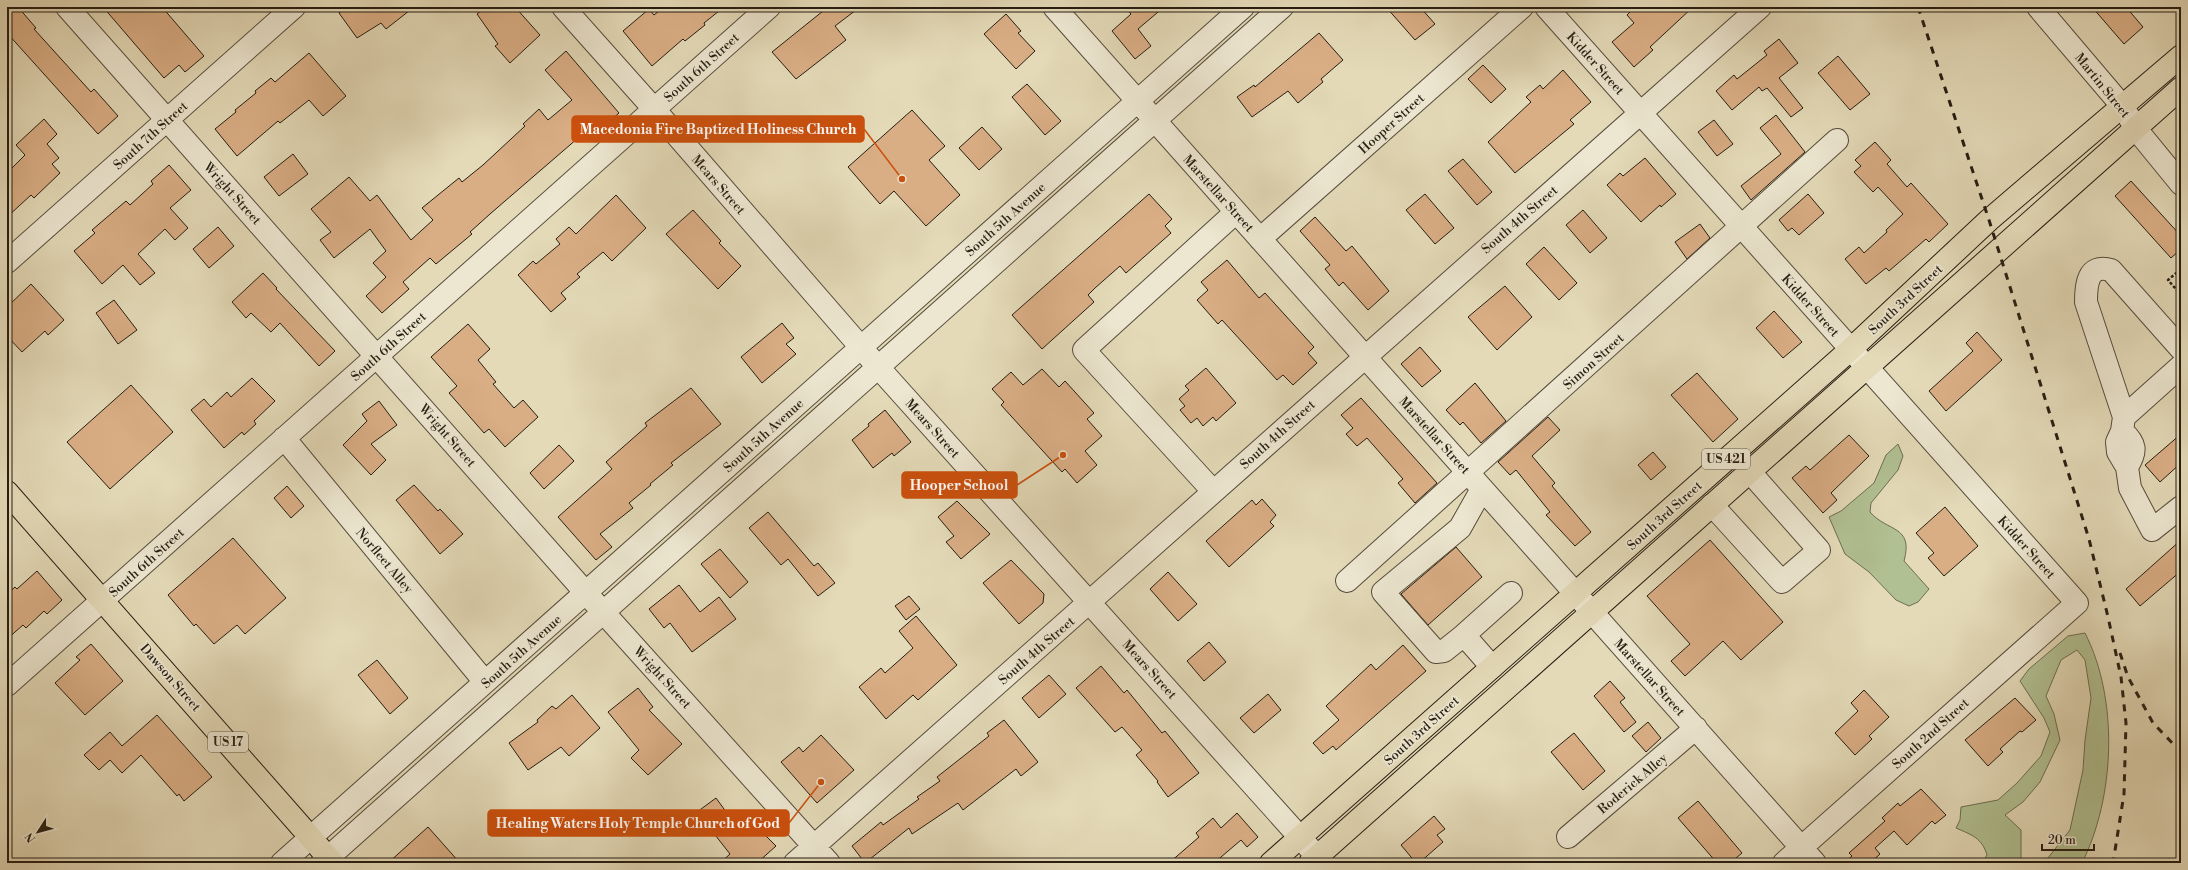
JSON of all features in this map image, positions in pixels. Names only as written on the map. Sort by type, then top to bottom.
[{"type":"main road","name":"South 3rd Street","points":[[1272,863],[1851,349],[1990,220],[2181,56]]},
{"type":"main road","name":"South 3rd Street","points":[[1317,861],[1749,471],[2181,88]]},
{"type":"main road","name":"Dawson Street","points":[[7,492],[310,838],[327,861]]},
{"type":"street","name":"Wright Street","points":[[67,7],[378,355],[586,593],[604,611],[829,863]]},
{"type":"street","name":"South 7th Street","points":[[7,262],[294,7]]},
{"type":"street","name":"Mears Street","points":[[563,7],[654,109],[861,348],[1301,838],[1317,861]]},
{"type":"street","name":"South 6th Street","points":[[7,685],[768,7]]},
{"type":"street","name":"Marstellar Street","points":[[1054,7],[1808,855]]},
{"type":"street","name":"South 5th Avenue","points":[[282,863],[1243,7]]},
{"type":"street","name":"South 5th Avenue","points":[[327,861],[604,611],[1282,7]]},
{"type":"street","name":"Hooper Street","points":[[1260,239],[1522,7]]},
{"type":"street","name":"Kidder Street","points":[[1546,7],[2076,603]]},
{"type":"street","name":"South 4th Street","points":[[795,863],[1090,602],[1364,356],[1760,7]]},
{"type":"street","name":"Martin Street","points":[[2038,7],[2123,107],[2136,129],[2181,184]]},
{"type":"street","name":"Simon Street","points":[[1347,581],[1476,481],[1742,227],[1837,140]]},
{"type":"street","points":[[1213,492],[1084,350],[1236,212]]},
{"type":"street","points":[[2181,349],[2111,270],[2104,268],[2096,271],[2089,277],[2086,286],[2086,302],[2123,424],[2132,440],[2134,451],[2132,459],[2127,467],[2130,488],[2152,530],[2181,507]]},
{"type":"street","points":[[2123,424],[2181,366]]},
{"type":"street","name":"Norfleet Alley","points":[[284,438],[486,682]]},
{"type":"street","points":[[1712,505],[1782,582],[1819,550],[1749,471]]},
{"type":"street","points":[[1476,481],[1460,528],[1383,592],[1436,652],[1444,651],[1511,593]]},
{"type":"street","name":"South 2nd Street","points":[[1784,863],[1808,855],[2076,603]]},
{"type":"street","points":[[1464,635],[1492,668]]},
{"type":"street","name":"Roderick Alley","points":[[1568,837],[1696,728]]},
{"type":"path","points":[[2181,269],[2168,280],[2181,295]]},
{"type":"green space","points":[[1898,444],[1903,456],[1898,470],[1871,503],[1870,512],[1902,535],[1905,541],[1906,549],[1904,561],[1929,589],[1918,602],[1909,606],[1896,600],[1869,572],[1845,554],[1829,517],[1841,511],[1874,483],[1886,455]]},
{"type":"green space","points":[[2085,633],[2096,659],[2104,688],[2108,718],[2109,748],[2101,809],[2093,837],[2082,863],[2044,863],[2070,830],[2083,770],[2085,740],[2091,698],[2085,660],[2077,650],[2061,660],[2046,696],[2054,714],[2060,740],[2040,782],[2023,802],[2005,815],[2021,830],[2021,863],[1982,863],[1987,855],[1985,849],[1972,835],[1956,828],[1960,820],[1961,807],[1998,800],[2017,783],[2041,756],[2050,732],[2044,718],[2020,681],[2029,669],[2068,636]]},
{"type":"building","points":[[7,7],[18,7],[36,28],[34,29],[91,92],[94,89],[118,116],[98,134],[7,33]]},
{"type":"building","points":[[103,7],[162,7],[204,56],[185,72],[179,65],[164,78]]},
{"type":"building","points":[[347,7],[414,7],[386,29],[381,23],[357,38],[339,13]]},
{"type":"building","points":[[486,7],[515,7],[540,35],[510,63],[495,46],[498,44],[477,14]]},
{"type":"building","points":[[664,7],[724,7],[704,23],[705,25],[685,41],[683,39],[652,66],[623,31],[649,9],[654,15]]},
{"type":"building","points":[[828,7],[860,7],[835,26],[846,40],[796,79],[772,52]]},
{"type":"building","points":[[1125,7],[1164,7],[1138,29],[1151,46],[1135,59],[1112,31],[1131,14]]},
{"type":"building","points":[[1386,7],[1420,7],[1435,24],[1415,40]]},
{"type":"building","points":[[1635,7],[1693,7],[1650,47],[1653,50],[1634,67],[1612,42],[1634,23],[1627,15]]},
{"type":"building","points":[[2092,7],[2126,7],[2143,27],[2124,44]]},
{"type":"building","points":[[1006,14],[1021,31],[1018,33],[1035,51],[1016,69],[984,34]]},
{"type":"building","points":[[1319,33],[1343,60],[1321,79],[1323,82],[1298,103],[1288,91],[1252,117],[1237,97],[1254,85],[1255,87]]},
{"type":"building","points":[[1779,39],[1798,63],[1779,78],[1803,108],[1791,117],[1767,88],[1762,91],[1759,87],[1732,110],[1716,91],[1734,75],[1737,79],[1767,55],[1764,51]]},
{"type":"building","points":[[566,51],[619,113],[590,138],[585,132],[490,214],[470,232],[472,234],[436,264],[430,258],[403,282],[409,289],[382,313],[366,296],[386,277],[373,263],[386,251],[370,229],[334,258],[320,240],[331,232],[311,209],[349,177],[370,201],[377,195],[411,240],[433,220],[422,208],[459,178],[462,182],[483,165],[525,126],[523,124],[539,109],[548,120],[572,100],[545,70]]},
{"type":"building","points":[[309,53],[346,96],[323,116],[309,100],[280,123],[278,121],[237,156],[215,129],[236,112],[235,110],[256,93],[255,91],[271,78],[275,82]]},
{"type":"building","points":[[1838,56],[1870,94],[1850,110],[1818,73]]},
{"type":"building","points":[[1483,65],[1506,89],[1491,103],[1468,79]]},
{"type":"building","points":[[1563,70],[1591,102],[1570,120],[1574,124],[1515,173],[1488,142],[1531,102],[1526,97],[1540,85],[1543,89]]},
{"type":"building","points":[[1027,84],[1061,121],[1045,135],[1012,97]]},
{"type":"building","points":[[912,110],[945,146],[929,160],[960,195],[926,226],[894,191],[880,204],[848,167]]},
{"type":"building","points":[[1776,115],[1805,152],[1751,200],[1741,186],[1781,154],[1760,128]]},
{"type":"building","points":[[44,119],[57,134],[47,144],[59,158],[52,164],[60,173],[34,198],[31,195],[7,217],[7,173],[25,155],[16,145]]},
{"type":"building","points":[[1714,120],[1733,144],[1717,156],[1698,132]]},
{"type":"building","points":[[982,127],[1002,149],[979,170],[959,148]]},
{"type":"building","points":[[1875,142],[1891,160],[1887,164],[1907,187],[1911,183],[1948,224],[1929,242],[1926,239],[1889,271],[1886,268],[1866,284],[1845,259],[1859,247],[1864,253],[1887,232],[1886,230],[1903,214],[1878,187],[1873,192],[1854,172],[1861,166],[1855,160]]},
{"type":"building","points":[[293,154],[308,174],[279,196],[264,177]]},
{"type":"building","points":[[1645,158],[1676,194],[1661,207],[1660,205],[1641,222],[1607,185],[1620,173],[1623,176]]},
{"type":"building","points":[[1463,159],[1492,192],[1477,205],[1448,171]]},
{"type":"building","points":[[169,165],[191,190],[170,208],[188,228],[175,240],[165,229],[138,254],[155,273],[140,285],[123,265],[102,284],[74,251],[95,233],[92,230],[126,201],[130,205],[153,184],[151,181]]},
{"type":"building","points":[[2131,181],[2181,236],[2181,249],[2171,258],[2115,196]]},
{"type":"building","points":[[1149,194],[1172,219],[1165,226],[1171,233],[1126,273],[1120,266],[1095,288],[1088,295],[1094,302],[1042,349],[1012,315]]},
{"type":"building","points":[[1425,194],[1454,228],[1435,244],[1406,210]]},
{"type":"building","points":[[1808,194],[1824,213],[1799,235],[1792,228],[1788,231],[1779,220]]},
{"type":"building","points":[[616,195],[646,228],[612,261],[603,252],[577,274],[580,277],[561,293],[566,299],[551,312],[518,275],[533,261],[536,264],[560,244],[556,239],[569,227],[576,234]]},
{"type":"building","points":[[693,210],[721,241],[719,243],[741,266],[718,289],[666,234]]},
{"type":"building","points":[[1583,210],[1607,238],[1590,253],[1566,225]]},
{"type":"building","points":[[1315,217],[1346,251],[1352,246],[1389,291],[1368,310],[1343,282],[1339,286],[1325,269],[1330,265],[1300,231]]},
{"type":"building","points":[[1700,224],[1710,238],[1687,259],[1675,242]]},
{"type":"building","points":[[218,227],[234,246],[209,268],[193,249]]},
{"type":"building","points":[[1544,247],[1577,283],[1559,300],[1526,264]]},
{"type":"building","points":[[1227,260],[1259,298],[1265,293],[1314,347],[1308,353],[1317,363],[1293,385],[1283,375],[1277,380],[1222,320],[1218,324],[1197,300],[1208,290],[1201,282]]},
{"type":"building","points":[[263,273],[277,288],[276,289],[335,351],[319,366],[280,323],[271,332],[251,313],[246,318],[232,302]]},
{"type":"building","points":[[31,284],[64,320],[48,335],[45,331],[22,352],[7,336],[7,307]]},
{"type":"building","points":[[1505,286],[1532,317],[1497,350],[1468,317]]},
{"type":"building","points":[[114,300],[137,330],[118,344],[96,313]]},
{"type":"building","points":[[1774,311],[1802,342],[1783,358],[1756,328]]},
{"type":"building","points":[[782,323],[794,338],[786,344],[796,354],[762,383],[741,357]]},
{"type":"building","points":[[468,324],[490,349],[478,360],[496,382],[493,384],[514,408],[523,400],[538,417],[505,447],[489,429],[484,433],[449,393],[457,386],[431,357]]},
{"type":"building","points":[[1977,332],[2002,360],[1946,411],[1929,391],[1973,351],[1966,343]]},
{"type":"building","points":[[1420,347],[1441,371],[1422,387],[1401,364]]},
{"type":"building","points":[[1206,368],[1236,403],[1216,421],[1213,417],[1203,426],[1197,418],[1191,423],[1180,410],[1185,406],[1179,399],[1189,390],[1185,386]]},
{"type":"building","points":[[1042,369],[1059,387],[1065,381],[1094,413],[1087,419],[1102,436],[1085,451],[1097,465],[1077,483],[1065,469],[1062,472],[1001,405],[1004,402],[992,389],[1011,372],[1023,385]]},
{"type":"building","points":[[1697,373],[1738,419],[1713,442],[1671,395]]},
{"type":"building","points":[[252,378],[275,401],[254,421],[256,424],[244,435],[242,432],[224,448],[191,410],[204,399],[211,407],[227,392],[231,397]]},
{"type":"building","points":[[1475,383],[1506,421],[1481,443],[1463,422],[1460,425],[1446,410]]},
{"type":"building","points":[[131,385],[173,432],[110,489],[67,442]]},
{"type":"building","points":[[691,388],[721,424],[671,463],[673,465],[629,503],[633,508],[600,534],[612,547],[596,560],[558,517],[612,469],[606,462],[647,426],[645,423]]},
{"type":"building","points":[[1361,398],[1437,483],[1415,503],[1398,483],[1403,479],[1367,438],[1357,446],[1346,434],[1353,428],[1341,415]]},
{"type":"building","points":[[379,401],[397,425],[371,444],[386,460],[371,475],[343,445],[367,421],[362,414]]},
{"type":"building","points":[[885,410],[911,442],[894,456],[892,453],[873,468],[852,440]]},
{"type":"building","points":[[1548,417],[1560,430],[1532,456],[1555,483],[1552,486],[1591,532],[1575,546],[1546,515],[1550,512],[1516,470],[1510,475],[1498,462]]},
{"type":"building","points":[[2181,434],[2181,463],[2160,482],[2145,465]]},
{"type":"building","points":[[1849,435],[1869,456],[1831,493],[1837,500],[1823,513],[1792,478],[1806,466],[1810,470]]},
{"type":"building","points":[[559,445],[574,461],[544,489],[530,473]]},
{"type":"building","points":[[1653,452],[1666,467],[1651,480],[1638,465]]},
{"type":"building","points":[[414,485],[438,511],[440,509],[463,534],[440,554],[396,500]]},
{"type":"building","points":[[287,486],[304,506],[291,518],[274,498]]},
{"type":"building","points":[[1262,499],[1276,515],[1270,522],[1274,526],[1229,567],[1206,541],[1252,500],[1256,505]]},
{"type":"building","points":[[957,501],[990,534],[961,559],[946,542],[954,536],[938,517]]},
{"type":"building","points":[[1945,507],[1978,546],[1944,576],[1928,558],[1934,553],[1916,533]]},
{"type":"building","points":[[768,512],[814,566],[818,563],[835,583],[818,596],[788,559],[781,565],[749,528]]},
{"type":"building","points":[[233,538],[286,598],[245,634],[237,625],[214,644],[196,624],[194,626],[168,595]]},
{"type":"building","points":[[1710,540],[1783,622],[1741,660],[1723,641],[1685,676],[1671,661],[1690,644],[1647,596]]},
{"type":"building","points":[[2181,540],[2181,571],[2140,606],[2126,589]]},
{"type":"building","points":[[1456,547],[1482,577],[1428,625],[1401,594]]},
{"type":"building","points":[[720,549],[748,582],[730,598],[701,564]]},
{"type":"building","points":[[1011,560],[1044,594],[1043,603],[1019,624],[983,583]]},
{"type":"building","points":[[37,571],[62,600],[47,614],[44,611],[26,628],[23,625],[7,639],[7,594],[15,587],[17,589]]},
{"type":"building","points":[[1168,572],[1197,604],[1178,621],[1150,589]]},
{"type":"building","points":[[679,585],[700,612],[719,597],[736,619],[692,652],[670,623],[664,628],[649,609]]},
{"type":"building","points":[[909,596],[920,609],[906,620],[895,606]]},
{"type":"building","points":[[916,616],[957,665],[918,700],[913,695],[886,719],[859,687],[881,668],[885,673],[913,648],[899,631]]},
{"type":"building","points":[[1209,642],[1226,662],[1204,681],[1187,661]]},
{"type":"building","points":[[91,644],[123,681],[85,715],[55,683],[80,660],[76,657]]},
{"type":"building","points":[[1403,645],[1426,671],[1336,750],[1333,746],[1323,754],[1313,743],[1339,720],[1326,706],[1371,664],[1376,670]]},
{"type":"building","points":[[377,660],[408,698],[390,714],[358,675]]},
{"type":"building","points":[[1101,666],[1124,693],[1127,690],[1162,733],[1165,731],[1199,773],[1168,797],[1157,782],[1158,781],[1136,755],[1142,750],[1122,727],[1115,732],[1076,688]]},
{"type":"building","points":[[1049,675],[1066,694],[1039,718],[1022,698]]},
{"type":"building","points":[[1610,681],[1625,698],[1620,702],[1636,722],[1624,732],[1594,696]]},
{"type":"building","points":[[638,688],[653,707],[649,710],[682,744],[648,775],[631,758],[639,750],[608,712]]},
{"type":"building","points":[[1864,690],[1889,717],[1869,736],[1872,739],[1855,755],[1835,733],[1858,711],[1851,703]]},
{"type":"building","points":[[1268,694],[1281,710],[1254,733],[1240,718]]},
{"type":"building","points":[[572,695],[600,728],[569,756],[561,747],[528,770],[509,743],[538,722],[537,720],[552,706],[556,709]]},
{"type":"building","points":[[2015,698],[2036,720],[2022,732],[2020,731],[2000,749],[2003,752],[1988,766],[1965,740]]},
{"type":"building","points":[[157,715],[212,777],[184,801],[179,794],[177,796],[141,755],[122,773],[110,760],[99,770],[84,755],[110,732],[122,746]]},
{"type":"building","points":[[1004,720],[1038,762],[1021,776],[1016,769],[963,810],[958,803],[912,834],[909,828],[865,863],[852,846],[881,822],[883,825],[919,799],[917,797],[940,781],[937,777],[989,736],[987,733]]},
{"type":"building","points":[[1648,722],[1661,738],[1646,752],[1632,736]]},
{"type":"building","points":[[1574,733],[1605,771],[1583,790],[1551,752]]},
{"type":"building","points":[[821,735],[854,770],[817,803],[781,762],[799,747],[803,752]]},
{"type":"building","points":[[1921,789],[1946,815],[1935,824],[1932,821],[1907,845],[1894,831],[1875,848],[1880,854],[1870,863],[1844,863],[1852,856],[1849,853],[1885,821],[1882,818],[1898,803],[1900,806]]},
{"type":"building","points":[[716,798],[732,820],[739,813],[756,830],[758,828],[776,846],[757,863],[720,863],[730,854],[697,812]]},
{"type":"building","points":[[1698,801],[1742,853],[1730,863],[1717,863],[1678,818]]},
{"type":"building","points":[[1237,813],[1258,837],[1247,847],[1241,840],[1214,863],[1169,863],[1199,837],[1196,833],[1213,818],[1221,828]]},
{"type":"building","points":[[1434,816],[1445,829],[1437,835],[1443,842],[1419,863],[1416,863],[1401,845]]},
{"type":"building","points":[[428,827],[460,863],[388,863]]},
{"type":"railway","points":[[1918,7],[1989,220],[2089,539],[2108,617],[2121,677],[2126,723],[2124,794],[2113,863]]},
{"type":"railway","points":[[2120,653],[2128,677],[2153,723],[2181,752]]},
{"type":"place","name":"Macedonia Fire Baptized Holiness Church","points":[[902,179]]},
{"type":"place","name":"Hooper School","points":[[1063,455]]},
{"type":"place","name":"Healing Waters Holy Temple Church of God","points":[[821,782]]}]
